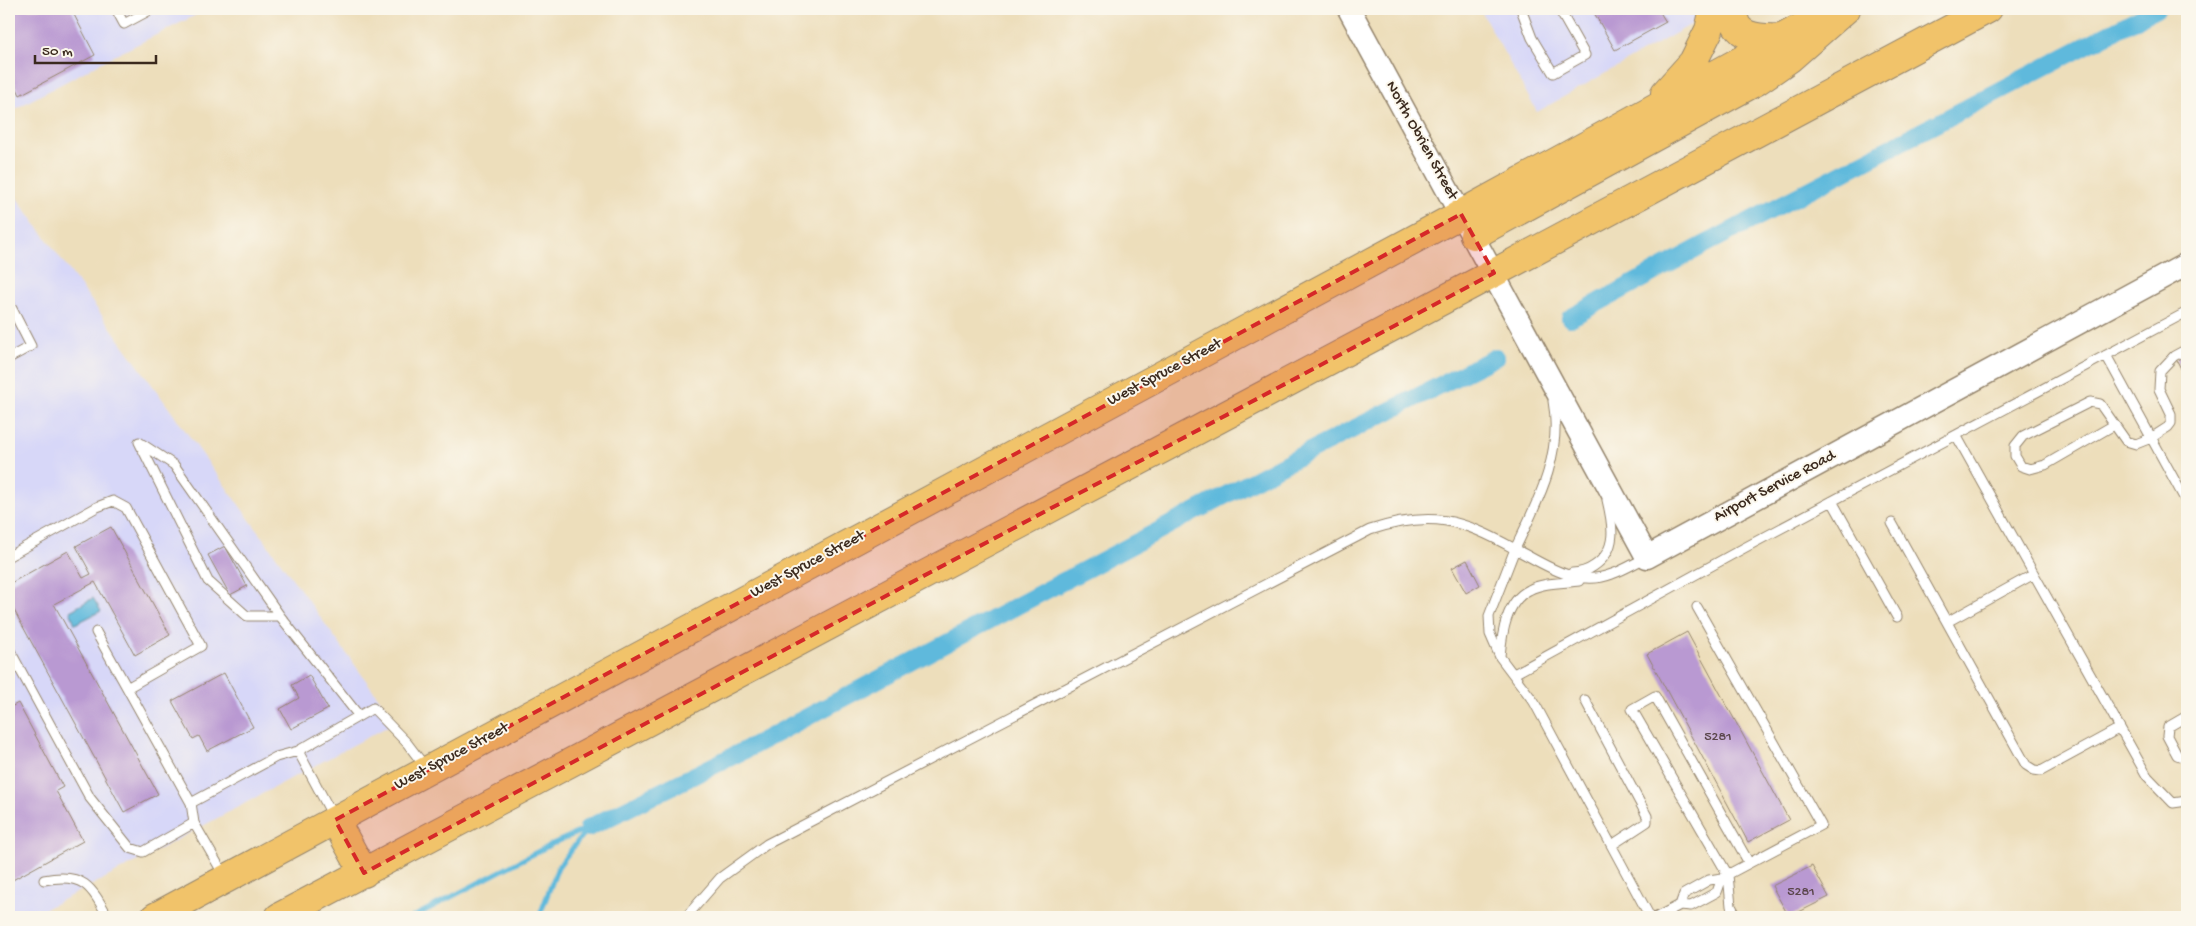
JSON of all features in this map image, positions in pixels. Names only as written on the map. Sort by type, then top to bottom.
[{"type":"main road","points":[[1653,107],[1693,62],[1709,30],[1714,9]]},
{"type":"main road","points":[[1734,9],[1733,18],[1742,33],[1759,39],[1781,38]]},
{"type":"main road","points":[[1467,224],[1653,107],[1835,9]]},
{"type":"main road","points":[[1467,224],[1757,81],[1790,59],[1846,9]]},
{"type":"main road","points":[[279,917],[1988,9]]},
{"type":"main road","name":"West Spruce Street","points":[[155,917],[427,770],[1467,224]]},
{"type":"main road","points":[[335,820],[364,873]]},
{"type":"street","name":"North Obrien Street","points":[[1349,9],[1494,273]]},
{"type":"street","name":"Airport Service Road","points":[[1647,557],[2187,264]]},
{"type":"street","points":[[1494,273],[1647,557]]},
{"type":"lane","points":[[116,9],[124,24],[152,9]]},
{"type":"lane","points":[[1521,9],[1532,38],[1553,73],[1584,56],[1559,9]]},
{"type":"lane","points":[[9,303],[32,346],[9,358]]},
{"type":"lane","points":[[1514,674],[1832,501],[2187,312]]},
{"type":"lane","points":[[2114,426],[2044,465],[2030,469],[2021,466],[2015,456],[2015,446],[2023,436],[2090,402],[2100,404],[2126,441],[2136,444],[2152,438],[2171,423],[2171,414],[2160,389],[2160,371],[2174,356],[2187,349]]},
{"type":"lane","points":[[2106,355],[2186,497]]},
{"type":"lane","points":[[1548,373],[1555,412],[1556,442],[1548,476],[1515,549],[1489,616],[1490,634],[1500,657],[1534,702],[1650,917]]},
{"type":"lane","points":[[1956,435],[2147,776],[2173,803],[2187,801]]},
{"type":"lane","points":[[280,616],[247,616],[208,581],[139,442],[174,465],[280,616],[359,716]]},
{"type":"lane","points":[[1558,572],[1580,573],[1603,559],[1610,549],[1612,529],[1602,476]]},
{"type":"lane","points":[[9,556],[97,507],[114,501],[126,508],[201,646],[127,688]]},
{"type":"lane","points":[[1832,501],[1897,617]]},
{"type":"lane","points":[[686,917],[720,878],[767,844],[1370,530],[1419,518],[1448,520],[1487,533],[1558,572],[1576,578],[1599,577]]},
{"type":"lane","points":[[1892,523],[2026,765],[2034,770],[2041,771],[2120,728]]},
{"type":"lane","points":[[1500,657],[1506,622],[1514,604],[1528,590],[1610,575],[1647,557]]},
{"type":"lane","points":[[1947,622],[2034,574]]},
{"type":"lane","points":[[1680,905],[1684,894],[1709,880],[1725,876],[1821,825],[1697,607]]},
{"type":"lane","points":[[96,632],[191,803],[194,823],[226,879]]},
{"type":"lane","points":[[9,649],[90,798],[130,848],[143,852],[194,823]]},
{"type":"lane","points":[[1737,917],[1731,906],[1725,876],[1632,709],[1655,696],[1749,863]]},
{"type":"lane","points":[[1585,700],[1647,816],[1647,822],[1612,845]]},
{"type":"lane","points":[[191,803],[276,757],[298,751],[373,708],[406,743],[427,770]]},
{"type":"lane","points":[[2187,716],[2168,727],[2167,736],[2177,756],[2187,759]]},
{"type":"lane","points":[[298,751],[335,820]]},
{"type":"lane","points":[[44,880],[60,876],[75,878],[86,883],[95,892],[108,917]]},
{"type":"lane","points":[[1657,917],[1680,905],[1691,906],[1717,892],[1725,876]]},
{"type":"highlighted area","points":[[1461,214],[1494,273],[364,873],[335,820]]},
{"type":"shaded area","points":[[9,9],[208,9],[108,59],[9,112]]},
{"type":"shaded area","points":[[1480,9],[1701,9],[1699,20],[1537,112]]},
{"type":"shaded area","points":[[9,187],[396,722],[117,872],[29,917],[9,917]]},
{"type":"water","points":[[93,598],[101,611],[75,624],[70,611]]},
{"type":"building","points":[[9,9],[71,9],[95,55],[20,95],[9,72]]},
{"type":"building","points":[[1592,9],[1658,9],[1666,22],[1615,50]]},
{"type":"building","points":[[2187,353],[2187,380],[2176,359]]},
{"type":"building","points":[[111,527],[170,635],[135,655],[95,582],[54,604],[158,794],[124,812],[9,601],[9,584],[68,551],[83,578],[91,574],[76,546]]},
{"type":"building","points":[[225,546],[247,586],[230,595],[208,555]]},
{"type":"building","points":[[1467,560],[1480,585],[1466,593],[1452,568]]},
{"type":"building","points":[[1687,632],[1789,820],[1748,842],[1647,654]]},
{"type":"building","points":[[224,673],[253,727],[207,751],[199,736],[193,739],[172,701]]},
{"type":"building","points":[[309,675],[328,709],[291,729],[280,709],[299,698],[292,685]]},
{"type":"building","points":[[18,703],[63,787],[56,791],[83,841],[9,882],[9,708]]},
{"type":"building","points":[[1812,866],[1829,897],[1789,917],[1772,886]]},
{"type":"waterway","points":[[1570,318],[1704,245],[2156,9]]},
{"type":"waterway","points":[[588,828],[745,750],[1292,460],[1496,357]]},
{"type":"waterway","points":[[413,917],[552,844],[588,828]]},
{"type":"waterway","points":[[540,917],[558,867],[587,829]]}]
